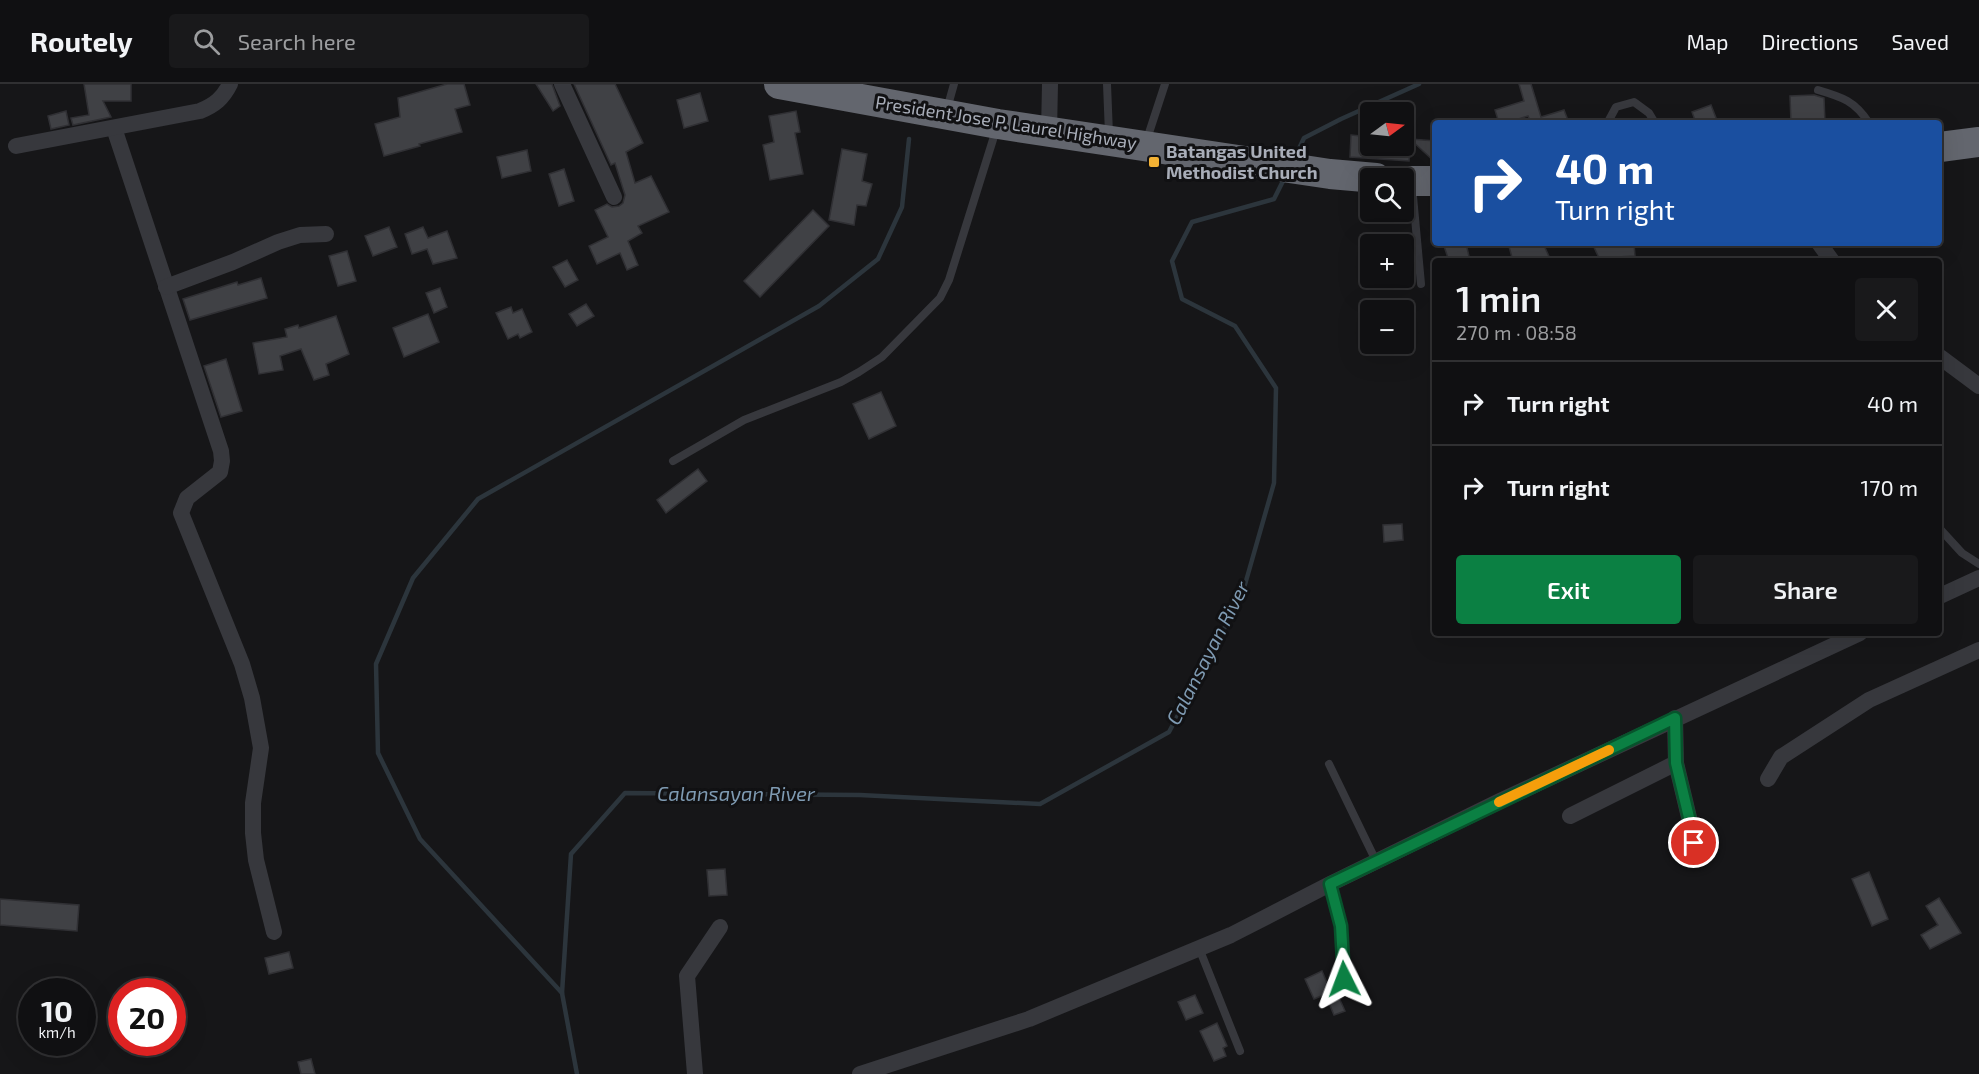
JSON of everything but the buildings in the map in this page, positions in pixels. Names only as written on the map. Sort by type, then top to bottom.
[{"type":"highway","name":"President Jose P. Laurel Highway","points":[[779,84],[998,124],[1360,177]]},
{"type":"highway","points":[[1942,147],[1979,142]]},
{"type":"street","points":[[16,146],[201,111],[213,106],[225,94],[230,84]]},
{"type":"street","points":[[562,84],[614,197]]},
{"type":"street","points":[[1049,132],[1050,84]]},
{"type":"street","points":[[114,128],[222,460],[220,472],[187,498],[181,513],[242,664],[252,698],[261,748],[253,803],[253,833],[256,860],[274,932]]},
{"type":"street","points":[[166,287],[222,267],[278,242],[300,235],[326,234]]},
{"type":"street","points":[[1942,358],[1979,386]]},
{"type":"street","points":[[1942,595],[1979,578]]},
{"type":"street","points":[[860,1074],[1029,1019],[1231,935],[1376,861],[1675,718],[1853,636]]},
{"type":"street","points":[[1768,779],[1781,757],[1869,700],[1979,650]]},
{"type":"street","points":[[1675,718],[1676,763],[1692,830],[1693,856]]},
{"type":"street","points":[[1570,816],[1676,763]]},
{"type":"street","points":[[695,1074],[687,976],[720,927]]},
{"type":"lane","points":[[945,115],[954,84]]},
{"type":"lane","points":[[1107,84],[1110,141]]},
{"type":"lane","points":[[1144,146],[1165,84]]},
{"type":"lane","points":[[1818,90],[1840,97],[1857,106],[1867,120]]},
{"type":"lane","points":[[1609,120],[1616,107],[1634,102],[1649,113],[1654,120]]},
{"type":"lane","points":[[673,461],[744,420],[841,382],[860,372],[882,357],[940,298],[949,280],[998,124]]},
{"type":"lane","points":[[1417,181],[1421,284]]},
{"type":"lane","points":[[1942,531],[1962,553],[1979,564]]},
{"type":"lane","points":[[1329,764],[1376,861]]},
{"type":"lane","points":[[1330,884],[1341,926],[1344,979]]},
{"type":"lane","points":[[1199,948],[1240,1051]]},
{"type":"waterway","name":"Calansayan River","points":[[1294,159],[1304,138],[1419,84]]},
{"type":"waterway","points":[[562,993],[420,839],[378,753],[376,664],[413,578],[478,499],[819,306],[878,259],[902,207],[909,139]]},
{"type":"waterway","name":"Calansayan River","points":[[577,1074],[562,993],[571,854],[625,793],[860,795],[1040,804],[1169,732],[1242,595],[1274,483],[1276,388],[1235,326],[1182,299],[1172,261],[1192,222],[1274,199],[1285,177]]},
{"type":"slow traffic","points":[[1499,802],[1609,750]]},
{"type":"place","name":"Batangas United Methodist Church","points":[[1154,162]]},
{"type":"route","points":[[1344,979],[1341,926],[1330,884],[1675,718],[1676,763],[1694,843]]}]
